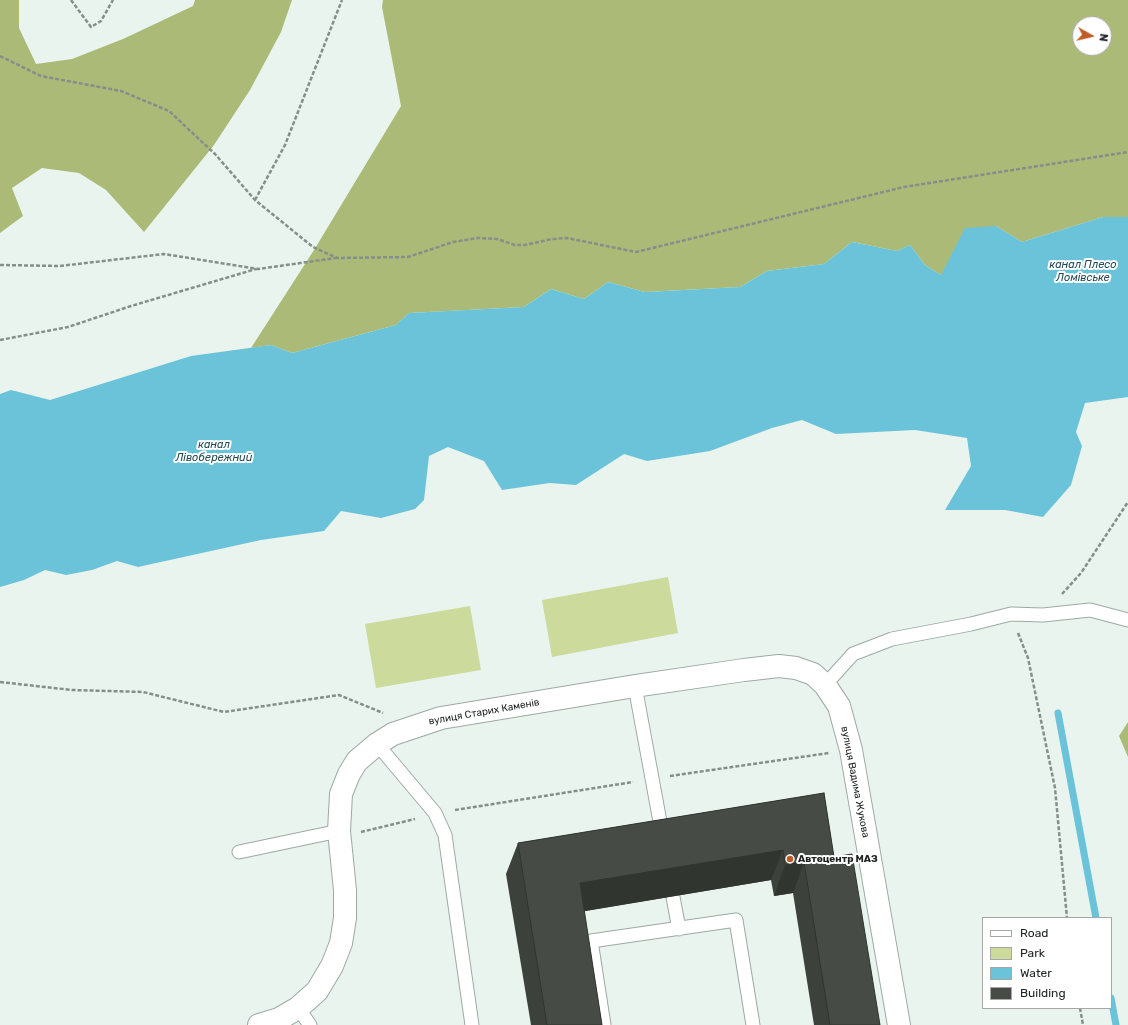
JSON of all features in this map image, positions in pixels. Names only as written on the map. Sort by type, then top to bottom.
[{"type":"street","name":"вулиця Старих Каменів","points":[[259,1025],[279,1019],[304,1016],[332,966],[341,943],[345,918],[345,890],[339,834],[341,794],[349,774],[357,761],[377,744],[394,734],[441,718],[635,686],[744,670],[779,666],[796,668],[813,674],[825,686]]},
{"type":"street","name":"вулиця Вадима Жукова","points":[[825,686],[839,706],[851,750],[898,1025]]},
{"type":"lane","points":[[825,686],[853,654],[892,639],[971,624],[1011,614],[1043,615],[1090,610],[1128,620]]},
{"type":"lane","points":[[635,686],[665,848]]},
{"type":"lane","points":[[377,744],[435,813],[445,835],[472,1025]]},
{"type":"lane","points":[[239,852],[339,834]]},
{"type":"lane","points":[[673,896],[679,929]]},
{"type":"lane","points":[[604,1025],[591,941],[736,920],[753,1025]]},
{"type":"path","points":[[71,0],[91,27],[102,22],[113,0]]},
{"type":"path","points":[[255,200],[285,145],[335,22],[342,0]]},
{"type":"path","points":[[0,56],[41,76],[121,90],[169,111],[215,154],[255,200],[313,247],[337,258]]},
{"type":"path","points":[[0,340],[68,328],[131,306],[258,269],[337,258],[408,257],[453,242],[478,238],[497,239],[515,245],[524,245],[552,239],[567,238],[636,252],[904,187],[1128,152]]},
{"type":"path","points":[[0,265],[60,266],[164,254],[258,269]]},
{"type":"path","points":[[1043,615],[1082,573],[1128,502]]},
{"type":"path","points":[[1011,614],[1028,658],[1055,788],[1067,917]]},
{"type":"path","points":[[0,682],[72,690],[143,692],[224,712],[339,695],[415,726]]},
{"type":"path","points":[[339,834],[435,813],[851,750]]},
{"type":"path","points":[[1080,1009],[1083,1025]]},
{"type":"green space","points":[[0,0],[19,0],[19,28],[36,64],[72,59],[123,39],[193,6],[195,0],[292,0],[281,32],[250,90],[214,145],[144,232],[106,190],[79,173],[42,168],[12,188],[23,216],[0,233]]},
{"type":"green space","points":[[383,0],[1128,0],[1128,217],[1103,217],[1022,242],[996,226],[941,275],[925,265],[910,245],[897,251],[852,242],[824,264],[767,271],[740,287],[645,292],[608,282],[584,299],[551,289],[524,307],[409,313],[396,325],[292,353],[271,345],[251,348],[314,250],[401,106],[382,7]]},
{"type":"green space","points":[[668,577],[678,633],[552,657],[542,600]]},
{"type":"green space","points":[[470,606],[481,670],[376,688],[365,624]]},
{"type":"green space","points":[[1128,722],[1128,757],[1119,736]]},
{"type":"water","name":"канал Лівобережний","points":[[1103,217],[1128,217],[1128,397],[1085,403],[1076,432],[1082,446],[1071,485],[1043,517],[1005,510],[945,510],[971,466],[967,438],[915,430],[836,434],[802,420],[772,428],[710,451],[647,461],[624,454],[576,485],[550,483],[502,490],[484,461],[448,447],[429,456],[424,500],[415,509],[381,518],[341,511],[324,531],[261,540],[138,567],[117,561],[92,570],[66,575],[45,570],[24,580],[0,587],[0,394],[11,390],[50,400],[191,356],[271,345],[292,353],[396,325],[409,313],[524,307],[551,289],[584,299],[608,282],[645,292],[740,287],[767,271],[824,264],[852,242],[897,251],[910,245],[925,265],[941,275],[965,228],[996,226],[1022,242]]},
{"type":"building","points":[[824,793],[834,857],[852,854],[880,1025],[830,1025],[804,862],[785,865],[783,850],[580,883],[602,1025],[547,1025],[518,843]]},
{"type":"waterway","points":[[1058,713],[1096,917]]},
{"type":"waterway","points":[[1112,1003],[1116,1025]]},
{"type":"place","name":"Автоцентр МАЗ","points":[[790,859]]},
{"type":"water label","name":"канал Плесо Ломівське","points":[[1083,271]]}]
